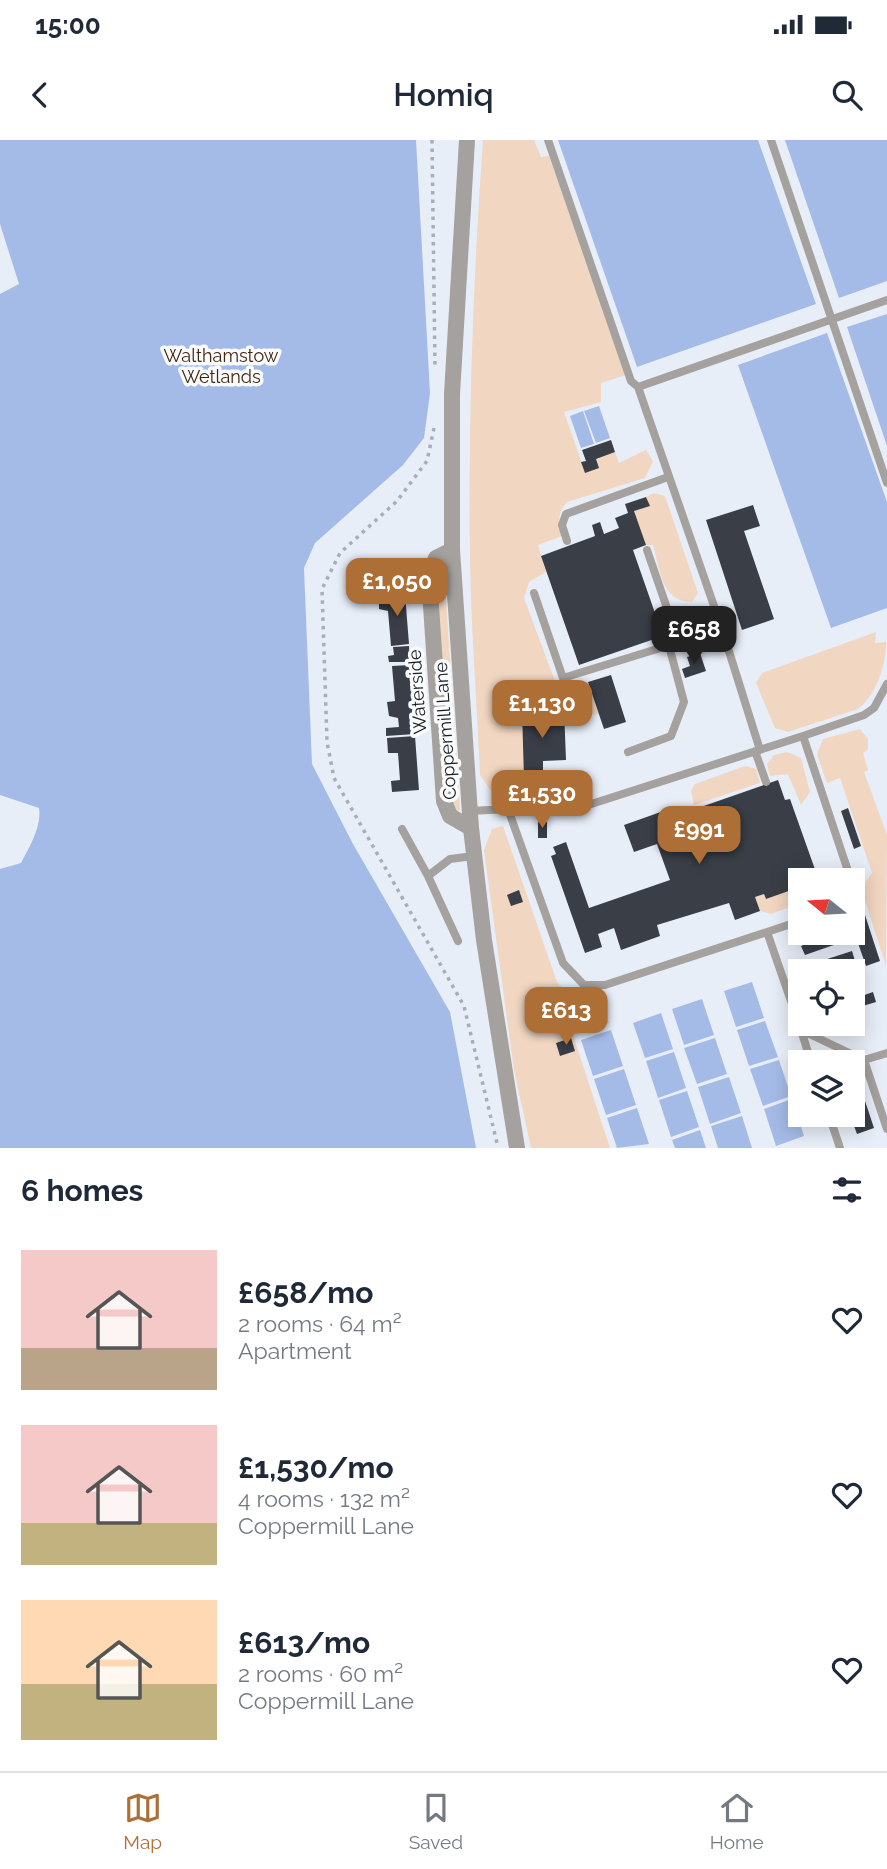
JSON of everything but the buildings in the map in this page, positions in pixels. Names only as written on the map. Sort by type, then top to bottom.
[{"type":"street","name":"Coppermill Lane","points":[[467,140],[452,394],[452,550],[474,856],[517,1148]]},
{"type":"street","name":"Waterside","points":[[452,550],[436,558],[429,576],[444,801],[450,816],[471,828]]},
{"type":"lane","points":[[548,140],[631,381],[638,387],[722,629],[766,782]]},
{"type":"lane","points":[[771,140],[887,483]]},
{"type":"lane","points":[[638,387],[887,300]]},
{"type":"lane","points":[[567,541],[562,525],[566,514],[668,477]]},
{"type":"lane","points":[[647,550],[679,643]]},
{"type":"lane","points":[[534,593],[563,678],[722,629]]},
{"type":"lane","points":[[628,752],[671,736],[684,702],[669,646]]},
{"type":"lane","points":[[470,811],[582,807],[864,715],[874,708],[886,690]]},
{"type":"lane","points":[[803,736],[847,868]]},
{"type":"lane","points":[[508,809],[563,963],[584,985],[605,985],[788,925]]},
{"type":"lane","points":[[402,829],[428,876],[458,941]]},
{"type":"lane","points":[[428,876],[450,859],[474,856]]},
{"type":"lane","points":[[767,932],[788,994]]},
{"type":"lane","points":[[813,1036],[843,1050]]},
{"type":"lane","points":[[865,1060],[887,1052]]},
{"type":"lane","points":[[865,1063],[887,1129]]},
{"type":"lane","points":[[833,1127],[841,1148]]},
{"type":"path","points":[[432,140],[435,373]]},
{"type":"path","points":[[435,423],[428,461],[397,501],[340,553],[322,589],[327,742],[334,778],[464,1006],[498,1148]]},
{"type":"shaded area","points":[[483,140],[534,140],[541,157],[549,156],[626,375],[601,383],[601,402],[564,412],[585,472],[596,459],[615,452],[619,463],[646,450],[653,461],[645,478],[567,502],[559,518],[562,536],[538,545],[546,572],[529,582],[524,598],[556,684],[588,682],[599,714],[565,716],[564,709],[522,711],[524,779],[543,779],[543,796],[494,795],[480,775],[471,585],[470,453],[474,296]]},
{"type":"shaded area","points":[[654,493],[665,496],[698,593],[692,602],[682,601],[668,590],[660,574],[653,545],[646,545],[634,511],[649,506],[646,497]]},
{"type":"shaded area","points":[[439,564],[444,570],[460,809],[456,814],[451,812],[435,568]]},
{"type":"shaded area","points":[[876,632],[875,643],[886,642],[884,660],[879,678],[865,703],[858,709],[788,732],[775,728],[756,683],[762,673]]},
{"type":"shaded area","points":[[860,729],[868,739],[868,749],[863,753],[868,770],[864,772],[887,835],[886,966],[865,900],[865,883],[872,873],[840,778],[827,783],[817,754],[823,739]]},
{"type":"shaded area","points":[[787,752],[801,758],[810,792],[801,805],[788,774],[770,776],[767,764],[774,755]]},
{"type":"shaded area","points":[[745,766],[756,769],[760,783],[694,805],[691,791],[695,784]]},
{"type":"shaded area","points":[[503,826],[557,982],[576,997],[601,1000],[609,1023],[573,1035],[610,1148],[531,1148],[514,1070],[484,850],[492,829]]},
{"type":"shaded area","points":[[788,891],[788,908],[771,914],[760,911],[755,897],[764,894],[766,899]]},
{"type":"water","name":"Walthamstow Wetlands","points":[[0,140],[416,140],[430,393],[424,438],[403,465],[315,543],[304,568],[312,764],[353,844],[450,1012],[476,1148],[0,1148],[0,869],[21,863],[39,822],[39,808],[0,795],[0,294],[19,284],[0,224]]},
{"type":"water","points":[[558,140],[758,140],[816,304],[637,367]]},
{"type":"water","points":[[785,140],[887,140],[887,281],[839,298]]},
{"type":"water","points":[[887,314],[887,446],[847,327]]},
{"type":"water","points":[[827,333],[887,502],[887,608],[831,628],[738,365]]},
{"type":"water","points":[[599,406],[610,438],[596,443],[584,411]]},
{"type":"water","points":[[583,411],[594,444],[581,448],[570,416]]},
{"type":"water","points":[[752,982],[764,1018],[736,1027],[724,991]]},
{"type":"water","points":[[702,999],[714,1035],[684,1045],[672,1009]]},
{"type":"water","points":[[661,1013],[673,1049],[645,1058],[633,1023]]},
{"type":"water","points":[[765,1021],[778,1057],[749,1066],[737,1030]]},
{"type":"water","points":[[611,1030],[623,1066],[593,1076],[581,1040]]},
{"type":"water","points":[[715,1038],[727,1074],[697,1084],[684,1048]]},
{"type":"water","points":[[674,1052],[686,1088],[658,1098],[646,1061]]},
{"type":"water","points":[[779,1060],[788,1087],[788,1097],[763,1106],[750,1069]]},
{"type":"water","points":[[624,1069],[636,1105],[606,1115],[594,1079]]},
{"type":"water","points":[[729,1077],[741,1113],[710,1124],[698,1087]]},
{"type":"water","points":[[687,1091],[699,1127],[671,1137],[659,1100]]},
{"type":"water","points":[[788,1100],[788,1127],[801,1127],[804,1136],[776,1146],[764,1109]]},
{"type":"water","points":[[637,1108],[649,1144],[617,1148],[607,1118]]},
{"type":"water","points":[[742,1116],[752,1148],[718,1148],[711,1126]]},
{"type":"water","points":[[700,1130],[706,1148],[675,1148],[672,1140]]}]
